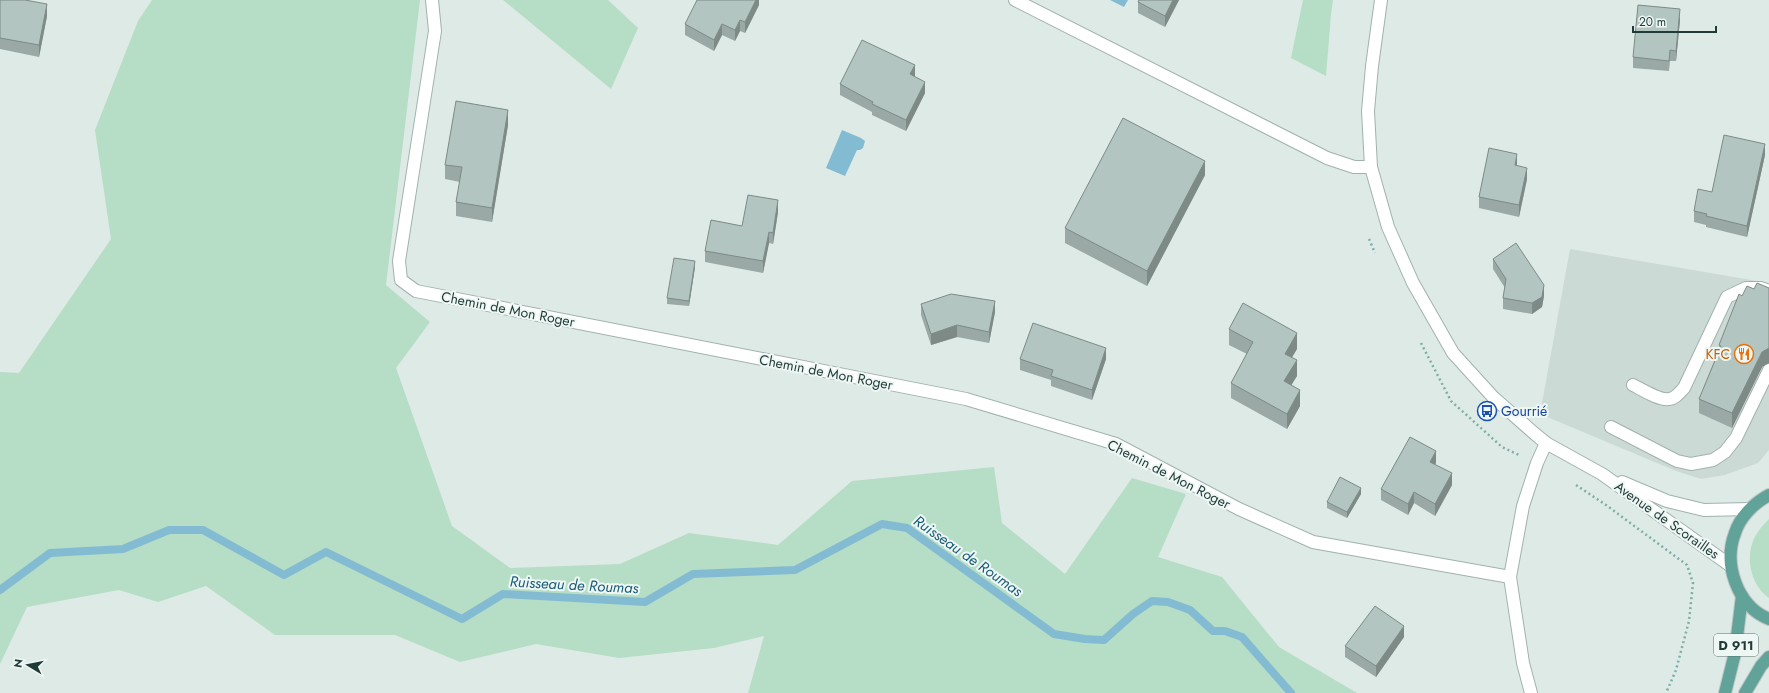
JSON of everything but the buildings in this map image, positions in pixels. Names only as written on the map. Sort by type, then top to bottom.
[{"type":"main road","points":[[1769,495],[1758,501],[1750,509],[1735,531],[1731,546],[1731,566],[1734,579],[1742,596],[1753,608],[1769,619]]},
{"type":"main road","name":"D 911","points":[[1725,693],[1735,653],[1742,596]]},
{"type":"main road","name":"D 911","points":[[1745,693],[1761,666],[1769,657]]},
{"type":"street","name":"Chemin de Mon Roger","points":[[432,0],[435,31],[399,261],[401,280],[416,291],[966,400],[1116,444],[1239,509],[1313,542],[1510,577]]},
{"type":"street","points":[[1015,0],[1326,158],[1354,167],[1371,167]]},
{"type":"street","name":"Avenue de Scorailles","points":[[1381,0],[1372,66],[1368,111],[1371,167],[1388,227],[1394,241],[1413,283],[1453,353],[1493,397],[1546,443],[1602,474],[1667,501],[1704,510],[1750,509]]},
{"type":"street","points":[[1633,385],[1668,400],[1676,396],[1684,388],[1727,297],[1746,288],[1761,288],[1769,291]]},
{"type":"street","points":[[1611,426],[1677,461],[1691,464],[1713,460],[1724,452],[1736,438],[1769,370]]},
{"type":"street","points":[[1531,693],[1523,663],[1510,577],[1524,506],[1537,463],[1546,443]]},
{"type":"street","name":"Avenue de Scorailles","points":[[1602,474],[1731,566]]},
{"type":"shaded area","points":[[1570,249],[1769,283],[1769,450],[1758,463],[1725,475],[1701,479],[1676,471],[1540,414]]},
{"type":"green space","points":[[152,0],[420,0],[386,285],[430,322],[396,368],[452,526],[510,568],[620,564],[689,533],[778,545],[852,481],[994,467],[1002,523],[1065,574],[1132,478],[1186,494],[1158,557],[1222,577],[1279,647],[1357,693],[748,693],[764,636],[714,648],[619,658],[536,644],[460,662],[395,635],[275,635],[206,586],[158,602],[119,590],[27,607],[0,664],[0,372],[19,373],[111,239],[95,130],[138,21]]},
{"type":"green space","points":[[503,0],[608,0],[638,28],[611,89]]},
{"type":"green space","points":[[1303,0],[1333,0],[1326,76],[1291,58]]},
{"type":"green space","points":[[1769,519],[1769,598],[1759,588],[1752,574],[1750,551],[1755,537],[1761,527]]},
{"type":"water","points":[[1110,0],[1128,0],[1124,7]]},
{"type":"water","points":[[842,130],[865,141],[863,148],[857,150],[845,176],[826,168]]},
{"type":"waterway","name":"Ruisseau de Roumas","points":[[0,590],[50,553],[123,549],[169,530],[203,530],[284,575],[326,552],[462,619],[503,594],[645,602],[693,574],[795,570],[882,524],[907,528],[1054,634],[1085,639],[1104,640],[1133,614],[1152,601],[1168,602],[1190,610],[1213,631],[1225,631],[1242,637],[1291,693]]},
{"type":"place","name":"KFC","points":[[1744,354]]},
{"type":"place","name":"Gourrié","points":[[1487,411]]}]
